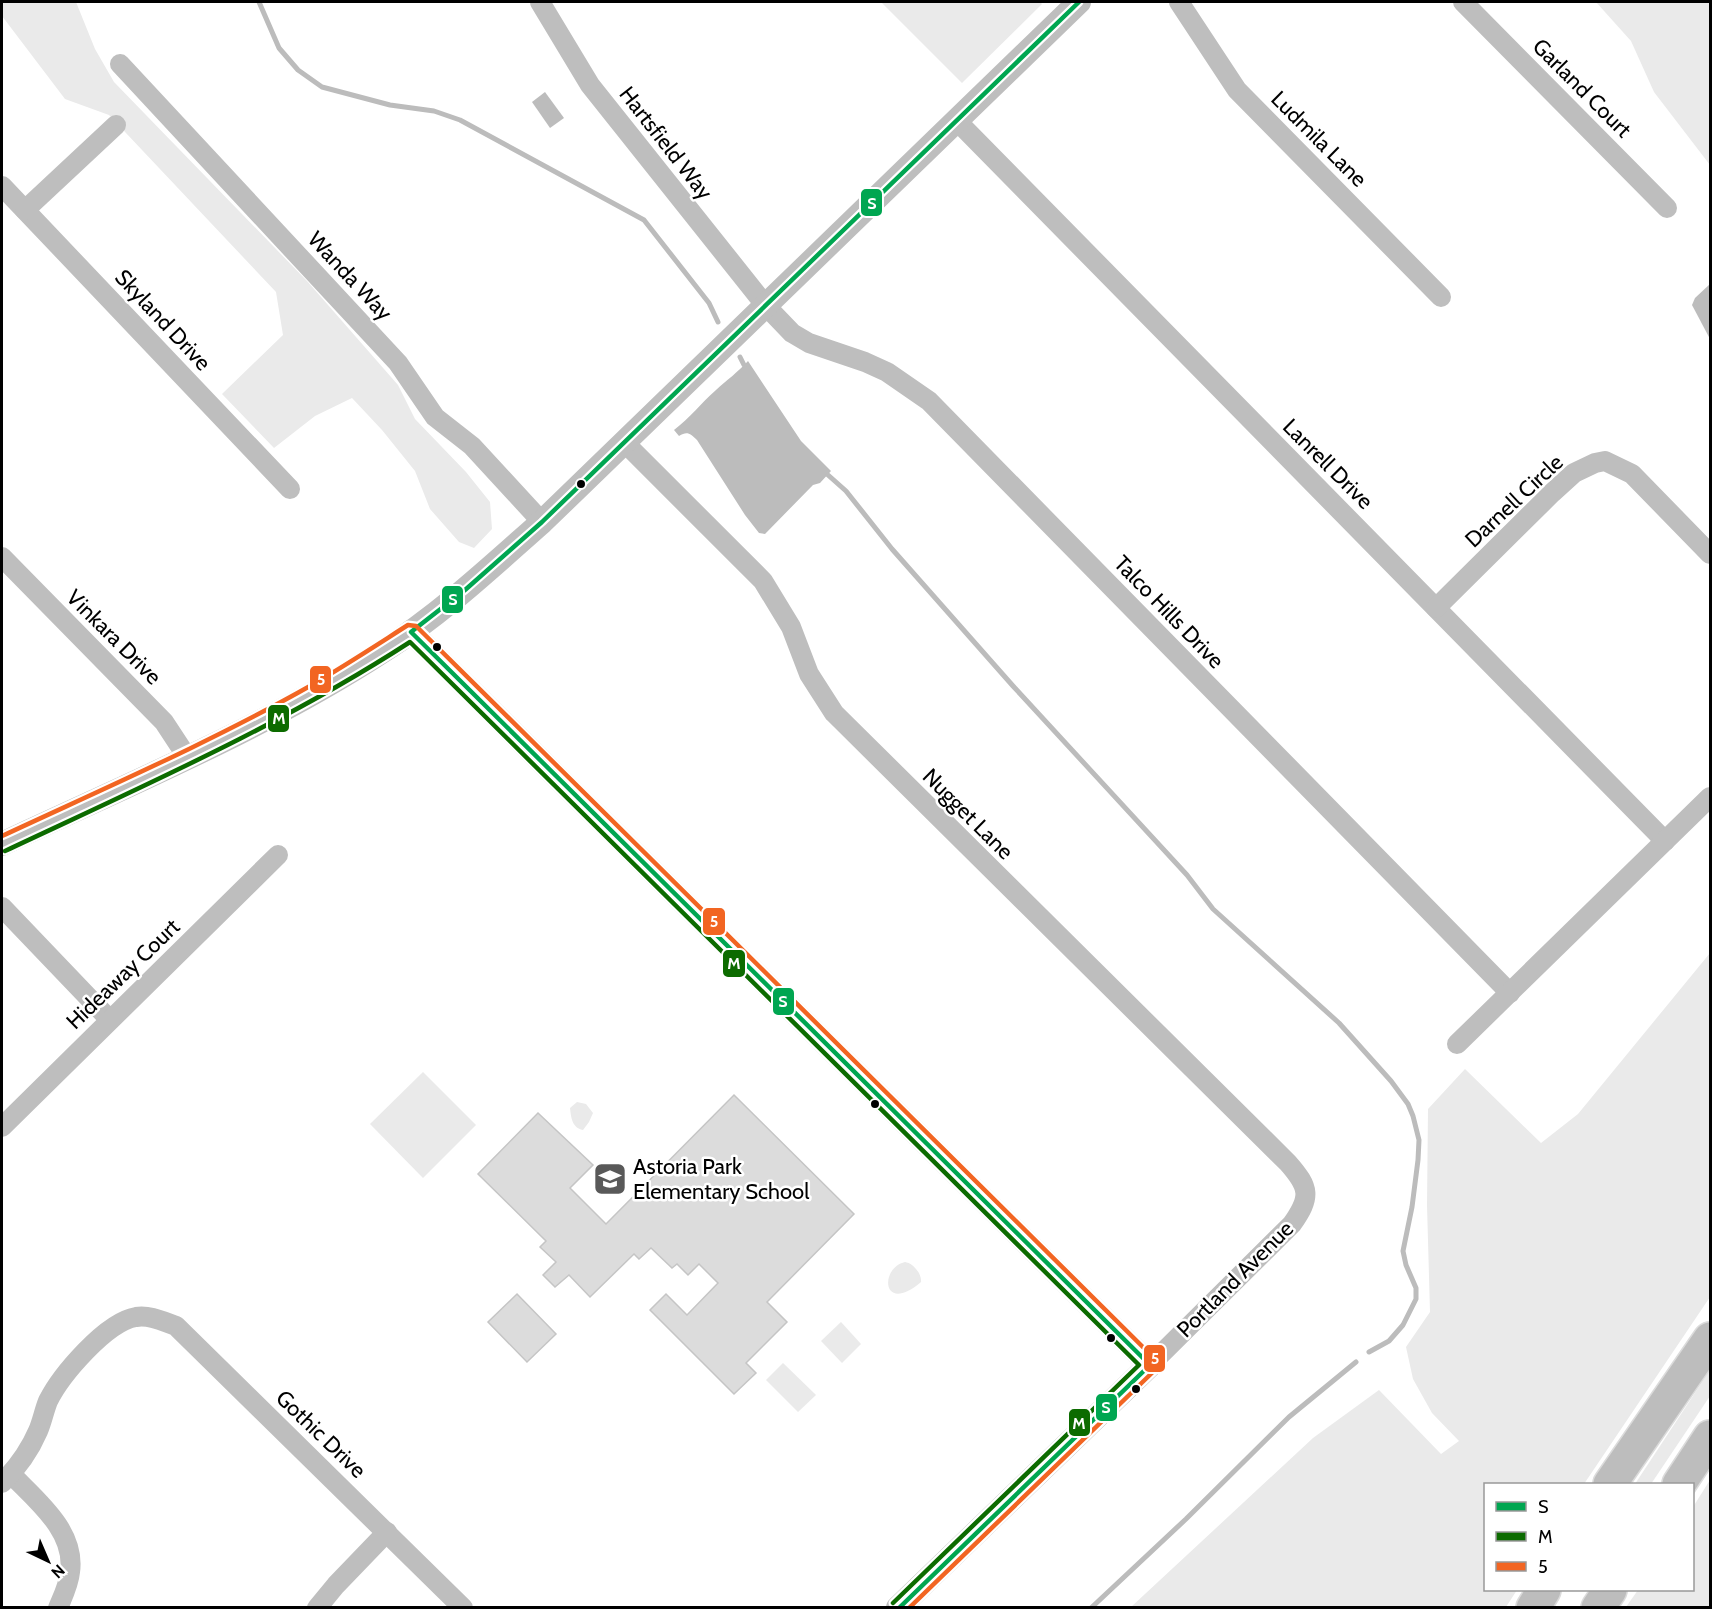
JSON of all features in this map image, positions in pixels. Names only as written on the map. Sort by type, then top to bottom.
[{"type":"highway","points":[[1611,1483],[1710,1339]]},
{"type":"highway","points":[[1680,1483],[1710,1437]]},
{"type":"highway","points":[[1533,1608],[1543,1591]]},
{"type":"highway","points":[[1598,1608],[1609,1591]]},
{"type":"street","name":"Hartsfield Way","points":[[540,2],[590,86],[766,306]]},
{"type":"street","points":[[2,844],[261,722],[335,681],[411,632],[465,590],[542,522],[625,443],[1079,2]]},
{"type":"street","name":"Ludmila Lane","points":[[1179,2],[1237,90],[1441,297]]},
{"type":"street","name":"Garland Court","points":[[1463,2],[1667,208]]},
{"type":"street","name":"Wanda Way","points":[[120,64],[398,363],[435,417],[472,446],[542,522]]},
{"type":"street","name":"Lanrell Drive","points":[[957,121],[1665,841]]},
{"type":"street","points":[[26,210],[116,125]]},
{"type":"street","name":"Skyland Drive","points":[[2,186],[290,489]]},
{"type":"street","name":"Talco Hills Drive","points":[[766,306],[792,333],[809,343],[887,372],[929,401],[1510,993]]},
{"type":"street","name":"Nugget Lane","points":[[625,443],[763,581],[791,627],[808,674],[834,713],[1288,1163],[1300,1177],[1306,1197]]},
{"type":"street","name":"Darnell Circle","points":[[1436,608],[1574,473],[1605,461],[1632,474],[1710,554]]},
{"type":"street","name":"Vinkara Drive","points":[[2,557],[164,722],[187,757]]},
{"type":"street","points":[[411,632],[1150,1365]]},
{"type":"street","points":[[1457,1044],[1710,796]]},
{"type":"street","name":"Hideaway Court","points":[[2,1127],[278,855]]},
{"type":"street","points":[[2,907],[110,1020]]},
{"type":"street","name":"Portland Avenue","points":[[898,1608],[1150,1365],[1292,1224],[1303,1208],[1306,1197]]},
{"type":"street","name":"Gothic Drive","points":[[6,1479],[25,1457],[38,1431],[48,1401],[62,1380],[83,1356],[117,1324],[133,1317],[147,1316],[176,1326],[464,1608]]},
{"type":"street","points":[[6,1479],[51,1516],[62,1531],[69,1550],[71,1571],[58,1608]]},
{"type":"street","points":[[317,1608],[387,1532]]},
{"type":"shaded area","points":[[2,2],[76,2],[95,49],[114,82],[307,281],[398,385],[415,419],[466,472],[490,502],[492,529],[474,548],[459,542],[430,509],[415,471],[382,430],[352,398],[315,416],[274,448],[222,394],[283,335],[276,292],[109,115],[65,99],[2,16]]},
{"type":"shaded area","points":[[881,2],[1040,2],[1042,4],[962,83]]},
{"type":"shaded area","points":[[1596,2],[1710,2],[1710,165],[1654,92],[1631,41]]},
{"type":"shaded area","points":[[545,92],[564,118],[550,128],[532,102]]},
{"type":"shaded area","points":[[1710,284],[1710,339],[1692,305],[1695,298]]},
{"type":"shaded area","points":[[748,361],[801,441],[831,471],[820,483],[813,485],[765,534],[759,533],[745,515],[697,440],[688,434],[679,436],[674,430]]},
{"type":"shaded area","points":[[1710,953],[1710,1297],[1585,1483],[1484,1483],[1484,1591],[1516,1591],[1506,1607],[1131,1607],[1313,1438],[1379,1390],[1441,1454],[1459,1441],[1432,1413],[1413,1379],[1406,1347],[1430,1312],[1427,1205],[1428,1109],[1465,1069],[1541,1143],[1578,1114]]},
{"type":"shaded area","points":[[423,1072],[476,1125],[423,1178],[370,1124]]},
{"type":"shaded area","points":[[577,1102],[586,1104],[593,1113],[583,1130],[574,1125],[571,1115],[570,1108]]},
{"type":"shaded area","points":[[905,1262],[916,1269],[921,1282],[908,1291],[898,1294],[892,1292],[888,1280],[891,1272]]},
{"type":"shaded area","points":[[841,1322],[861,1344],[842,1363],[821,1341]]},
{"type":"shaded area","points":[[783,1363],[816,1395],[798,1412],[766,1380]]},
{"type":"shaded area","points":[[1710,1370],[1710,1396],[1652,1483],[1636,1483]]},
{"type":"shaded area","points":[[1710,1480],[1710,1607],[1626,1607],[1637,1591],[1694,1591],[1694,1505]]},
{"type":"building","points":[[734,1095],[854,1214],[767,1302],[787,1322],[746,1363],[756,1373],[734,1394],[650,1310],[666,1294],[687,1315],[718,1283],[699,1264],[688,1275],[677,1264],[672,1268],[651,1248],[639,1259],[634,1254],[590,1297],[569,1275],[555,1287],[543,1275],[556,1262],[540,1247],[546,1241],[478,1174],[538,1113],[593,1165],[570,1188],[606,1224]]},
{"type":"building","points":[[517,1294],[556,1334],[527,1362],[488,1322]]},
{"type":"waterway","points":[[259,2],[279,48],[298,70],[322,87],[390,105],[434,111],[460,120],[644,220],[709,303],[718,322]]},
{"type":"waterway","points":[[740,357],[744,365]]},
{"type":"waterway","points":[[828,475],[846,491],[892,549],[1013,686],[1187,875],[1213,909],[1339,1023],[1391,1081],[1408,1104],[1419,1140],[1412,1207],[1403,1251],[1406,1265],[1416,1288],[1416,1299],[1403,1325],[1389,1341],[1369,1352]]},
{"type":"waterway","points":[[1091,1608],[1186,1519],[1289,1417],[1356,1362]]},
{"type":"transit line","name":"S","points":[[899,1608],[1150,1365],[411,632],[465,590],[542,522],[1079,2]]},
{"type":"transit line","name":"5","points":[[2,836],[158,764],[273,707],[408,625],[416,626],[1157,1361],[1155,1370],[909,1608]]},
{"type":"transit line","name":"M","points":[[5,851],[262,727],[312,701],[410,642],[1139,1365],[893,1603]]},
{"type":"place","name":"Astoria Park Elementary School","points":[[610,1179]]}]
